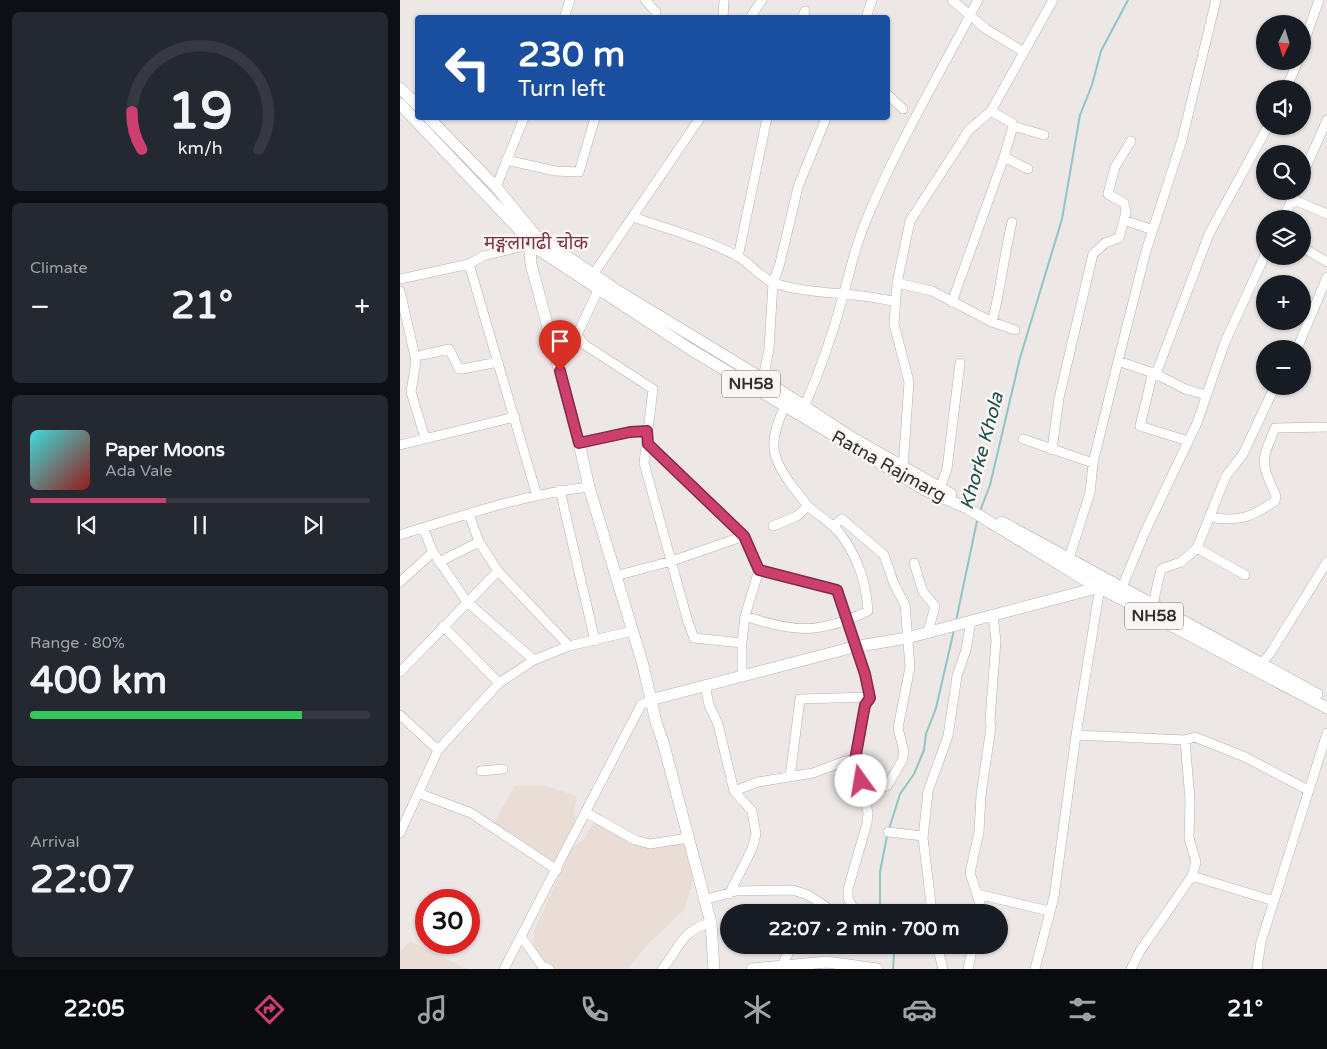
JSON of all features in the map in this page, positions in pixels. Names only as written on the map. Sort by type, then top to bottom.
[{"type":"main road","points":[[400,88],[415,103]]},
{"type":"main road","name":"Ratna Rajmarg","points":[[400,104],[415,120]]},
{"type":"main road","name":"Ratna Rajmarg","points":[[415,120],[535,244],[763,379],[983,516],[1087,575],[1100,587],[1120,593],[1258,667],[1327,708]]},
{"type":"main road","name":"Ratna Rajmarg","points":[[431,120],[496,187],[535,244]]},
{"type":"main road","points":[[535,244],[538,266],[535,281],[579,443],[588,487],[643,665],[650,700],[711,923],[714,969]]},
{"type":"main road","name":"Ratna Rajmarg","points":[[590,278],[598,290],[785,406],[925,490],[967,505]]},
{"type":"main road","name":"NH58","points":[[983,516],[1069,558],[1087,575],[1120,593],[1153,604],[1258,667],[1327,700]]},
{"type":"main road","points":[[650,700],[854,646],[906,638],[1100,587]]},
{"type":"main road","points":[[752,969],[827,962],[877,969]]},
{"type":"street","points":[[565,15],[570,0]]},
{"type":"street","points":[[645,0],[656,12]]},
{"type":"street","points":[[723,15],[724,0]]},
{"type":"street","points":[[752,15],[762,0]]},
{"type":"street","points":[[867,15],[872,0]]},
{"type":"street","points":[[952,0],[986,29],[1024,52]]},
{"type":"street","points":[[804,406],[824,356],[843,296],[852,258],[900,145],[967,24],[978,0]]},
{"type":"street","points":[[902,467],[909,382],[894,324],[897,283],[910,221],[943,167],[969,130],[991,111],[1053,0]]},
{"type":"street","points":[[1069,558],[1090,493],[1093,463],[1118,360],[1153,230],[1182,140],[1216,0]]},
{"type":"street","points":[[1311,23],[1319,0]]},
{"type":"street","points":[[890,97],[903,110]]},
{"type":"street","points":[[991,111],[1012,123],[1013,126],[1044,135]]},
{"type":"street","points":[[496,187],[523,120]]},
{"type":"street","points":[[506,160],[555,171],[579,172],[594,120]]},
{"type":"street","points":[[590,278],[699,120]]},
{"type":"street","points":[[738,257],[768,120]]},
{"type":"street","points":[[763,379],[769,349],[773,283],[780,263],[798,187],[825,120]]},
{"type":"street","points":[[1311,156],[1327,120]]},
{"type":"street","points":[[952,302],[1013,126]]},
{"type":"street","points":[[1188,441],[1140,426],[1155,373],[1210,234],[1263,135]]},
{"type":"street","points":[[1052,450],[1059,398],[1093,254],[1105,243],[1120,238],[1126,212],[1124,203],[1108,194],[1115,168],[1131,140]]},
{"type":"street","points":[[1004,156],[1028,169]]},
{"type":"street","points":[[1303,200],[1327,214]]},
{"type":"street","points":[[633,217],[696,238],[738,257],[773,283],[843,296],[879,298],[895,302]]},
{"type":"street","points":[[1124,220],[1153,230]]},
{"type":"street","points":[[992,322],[998,301],[1002,263],[1012,222]]},
{"type":"street","points":[[400,280],[469,264],[483,256],[535,244]]},
{"type":"street","points":[[1311,252],[1327,262]]},
{"type":"street","points":[[469,264],[537,496]]},
{"type":"street","points":[[1120,593],[1188,441],[1233,324],[1260,265]]},
{"type":"street","points":[[1301,340],[1327,277]]},
{"type":"street","points":[[897,283],[932,291],[992,322],[1015,330]]},
{"type":"street","points":[[598,290],[577,335],[585,345],[653,389],[647,431],[648,444],[644,463],[694,638],[742,642]]},
{"type":"street","points":[[400,291],[416,362],[411,392],[425,438]]},
{"type":"street","points":[[422,355],[449,349],[459,369],[498,362]]},
{"type":"street","points":[[1118,360],[1155,373],[1186,389],[1206,396]]},
{"type":"street","points":[[940,488],[947,469],[960,363]]},
{"type":"street","points":[[1153,604],[1161,569],[1181,562],[1198,548],[1226,476],[1243,454],[1271,395]]},
{"type":"street","points":[[745,616],[775,626],[807,630],[828,628],[868,611],[866,587],[856,559],[841,534],[808,506],[779,469],[773,445],[775,428],[785,406]]},
{"type":"street","points":[[400,446],[425,438],[515,417]]},
{"type":"street","points":[[1209,517],[1242,519],[1256,514],[1275,501],[1276,496],[1264,468],[1262,457],[1275,428],[1327,427]]},
{"type":"street","points":[[579,443],[630,432],[647,431]]},
{"type":"street","points":[[1023,439],[1093,463]]},
{"type":"street","points":[[648,444],[744,536],[759,570],[745,616],[742,642],[742,676]]},
{"type":"street","points":[[400,535],[469,514],[560,490],[588,487]]},
{"type":"street","points":[[560,490],[595,641]]},
{"type":"street","points":[[774,526],[797,516],[808,506]]},
{"type":"street","points":[[469,514],[479,542],[498,571],[569,646]]},
{"type":"street","points":[[833,526],[842,519],[884,555],[894,584],[906,605],[906,638],[910,667],[898,728],[904,752],[902,761],[886,786],[869,789],[864,795],[868,813],[867,824],[848,889],[848,898],[851,904]]},
{"type":"street","points":[[423,528],[433,552],[467,602],[534,660]]},
{"type":"street","points":[[616,576],[672,561],[744,536]]},
{"type":"street","points":[[439,562],[479,542]]},
{"type":"street","points":[[1198,548],[1245,576]]},
{"type":"street","points":[[400,582],[433,552]]},
{"type":"street","points":[[1258,667],[1271,652],[1327,562]]},
{"type":"street","points":[[914,563],[923,592],[935,606],[928,632]]},
{"type":"street","points":[[759,570],[837,590],[854,646],[865,674],[870,698],[865,705],[855,760],[861,781],[869,789]]},
{"type":"street","points":[[400,672],[498,571]]},
{"type":"street","points":[[1035,969],[1054,896],[1076,735],[1100,587]]},
{"type":"street","points":[[979,904],[970,873],[979,832],[982,786],[991,727],[996,641],[993,615]]},
{"type":"street","points":[[931,904],[923,836],[928,791],[948,736],[957,676],[966,650],[971,622]]},
{"type":"street","points":[[443,626],[499,682]]},
{"type":"street","points":[[400,833],[438,750],[499,682],[534,660],[569,646],[632,631]]},
{"type":"street","points":[[705,685],[709,705],[718,724],[734,791],[752,811],[756,834],[752,849],[729,894]]},
{"type":"street","points":[[790,776],[800,699],[870,698]]},
{"type":"street","points":[[504,969],[642,705],[650,700]]},
{"type":"street","points":[[400,715],[438,750]]},
{"type":"street","points":[[1257,969],[1262,942],[1327,733]]},
{"type":"street","points":[[1076,735],[1185,740],[1195,737],[1245,757],[1308,790]]},
{"type":"street","points":[[1131,969],[1140,951],[1192,876],[1196,862],[1189,838],[1190,800],[1185,740]]},
{"type":"street","points":[[734,791],[758,782],[813,773],[845,761],[855,760]]},
{"type":"street","points":[[481,771],[503,769]]},
{"type":"street","points":[[418,793],[471,813],[557,870]]},
{"type":"street","points":[[587,813],[635,840],[650,844],[688,838]]},
{"type":"street","points":[[888,832],[923,836]]},
{"type":"street","points":[[1192,876],[1274,902]]},
{"type":"street","points":[[704,900],[748,890],[792,890],[808,894],[815,904]]},
{"type":"street","points":[[977,894],[1049,911]]},
{"type":"street","points":[[662,969],[683,937],[697,927],[711,923]]},
{"type":"street","points":[[521,936],[542,966],[548,969]]},
{"type":"street","points":[[781,966],[788,954]]},
{"type":"street","points":[[939,954],[943,969]]},
{"type":"street","points":[[968,969],[972,954]]},
{"type":"shaded area","points":[[514,786],[545,786],[577,796],[574,811],[576,826],[555,862],[498,828],[494,823]]},
{"type":"shaded area","points":[[595,819],[647,847],[686,841],[694,868],[692,884],[684,910],[648,944],[627,969],[553,969],[545,964],[534,952],[534,931],[572,848],[584,839]]},
{"type":"shaded area","points":[[410,941],[415,943],[415,954],[436,954],[467,969],[400,969],[400,952]]},
{"type":"waterway","name":"Khorke Khola","points":[[980,511],[990,485],[1020,358],[1062,219],[1080,115],[1092,85],[1101,51],[1128,0]]},
{"type":"waterway","name":"Khorke Khola","points":[[956,621],[977,521]]},
{"type":"waterway","name":"Khorke Khola","points":[[889,829],[900,794],[914,774],[924,750],[926,734],[936,708],[954,630]]},
{"type":"waterway","name":"Khorke Khola","points":[[880,904],[880,872],[887,836]]},
{"type":"waterway","name":"Khorke Khola","points":[[893,969],[894,954]]},
{"type":"district","name":"मङ्गलागढी चोक","points":[[536,243]]},
{"type":"route","points":[[560,371],[579,443],[630,432],[647,431],[648,444],[744,536],[759,570],[837,590],[854,646],[865,674],[870,698],[865,705],[855,760],[861,781]]}]
